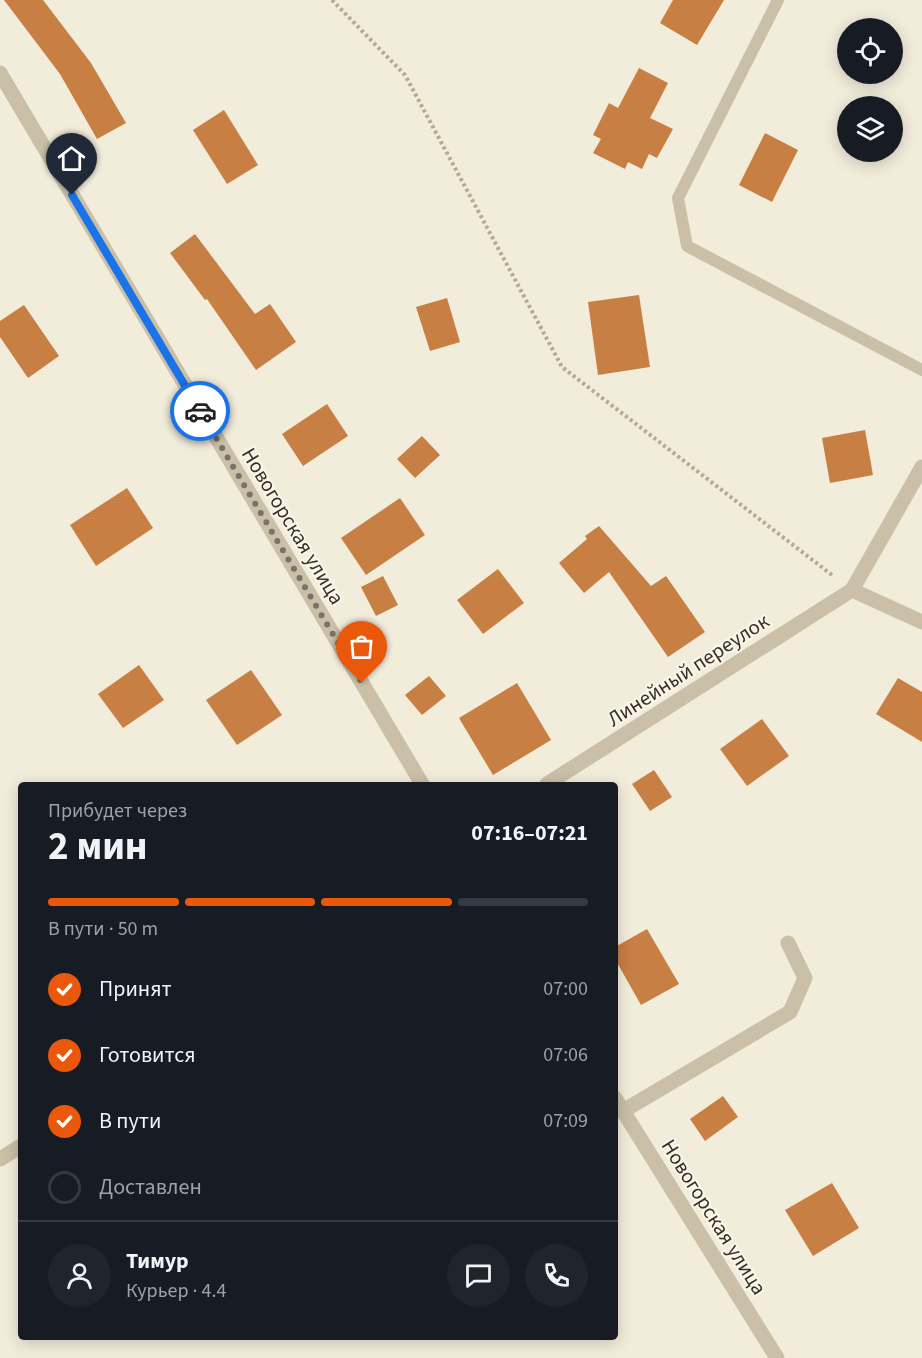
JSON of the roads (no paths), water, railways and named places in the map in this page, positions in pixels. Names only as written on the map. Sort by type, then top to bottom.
[{"type":"street","name":"Новогорская улица","points":[[0,73],[421,782]]},
{"type":"street","points":[[922,467],[852,590],[922,622]]},
{"type":"street","name":"Линейный переулок","points":[[550,782],[852,590]]},
{"type":"street","points":[[619,1104],[790,1012],[805,978],[788,943]]},
{"type":"street","name":"Новогорская улица","points":[[619,1104],[777,1358]]},
{"type":"street","points":[[0,1159],[18,1148]]},
{"type":"lane","points":[[778,0],[678,198],[687,246],[922,370]]}]
